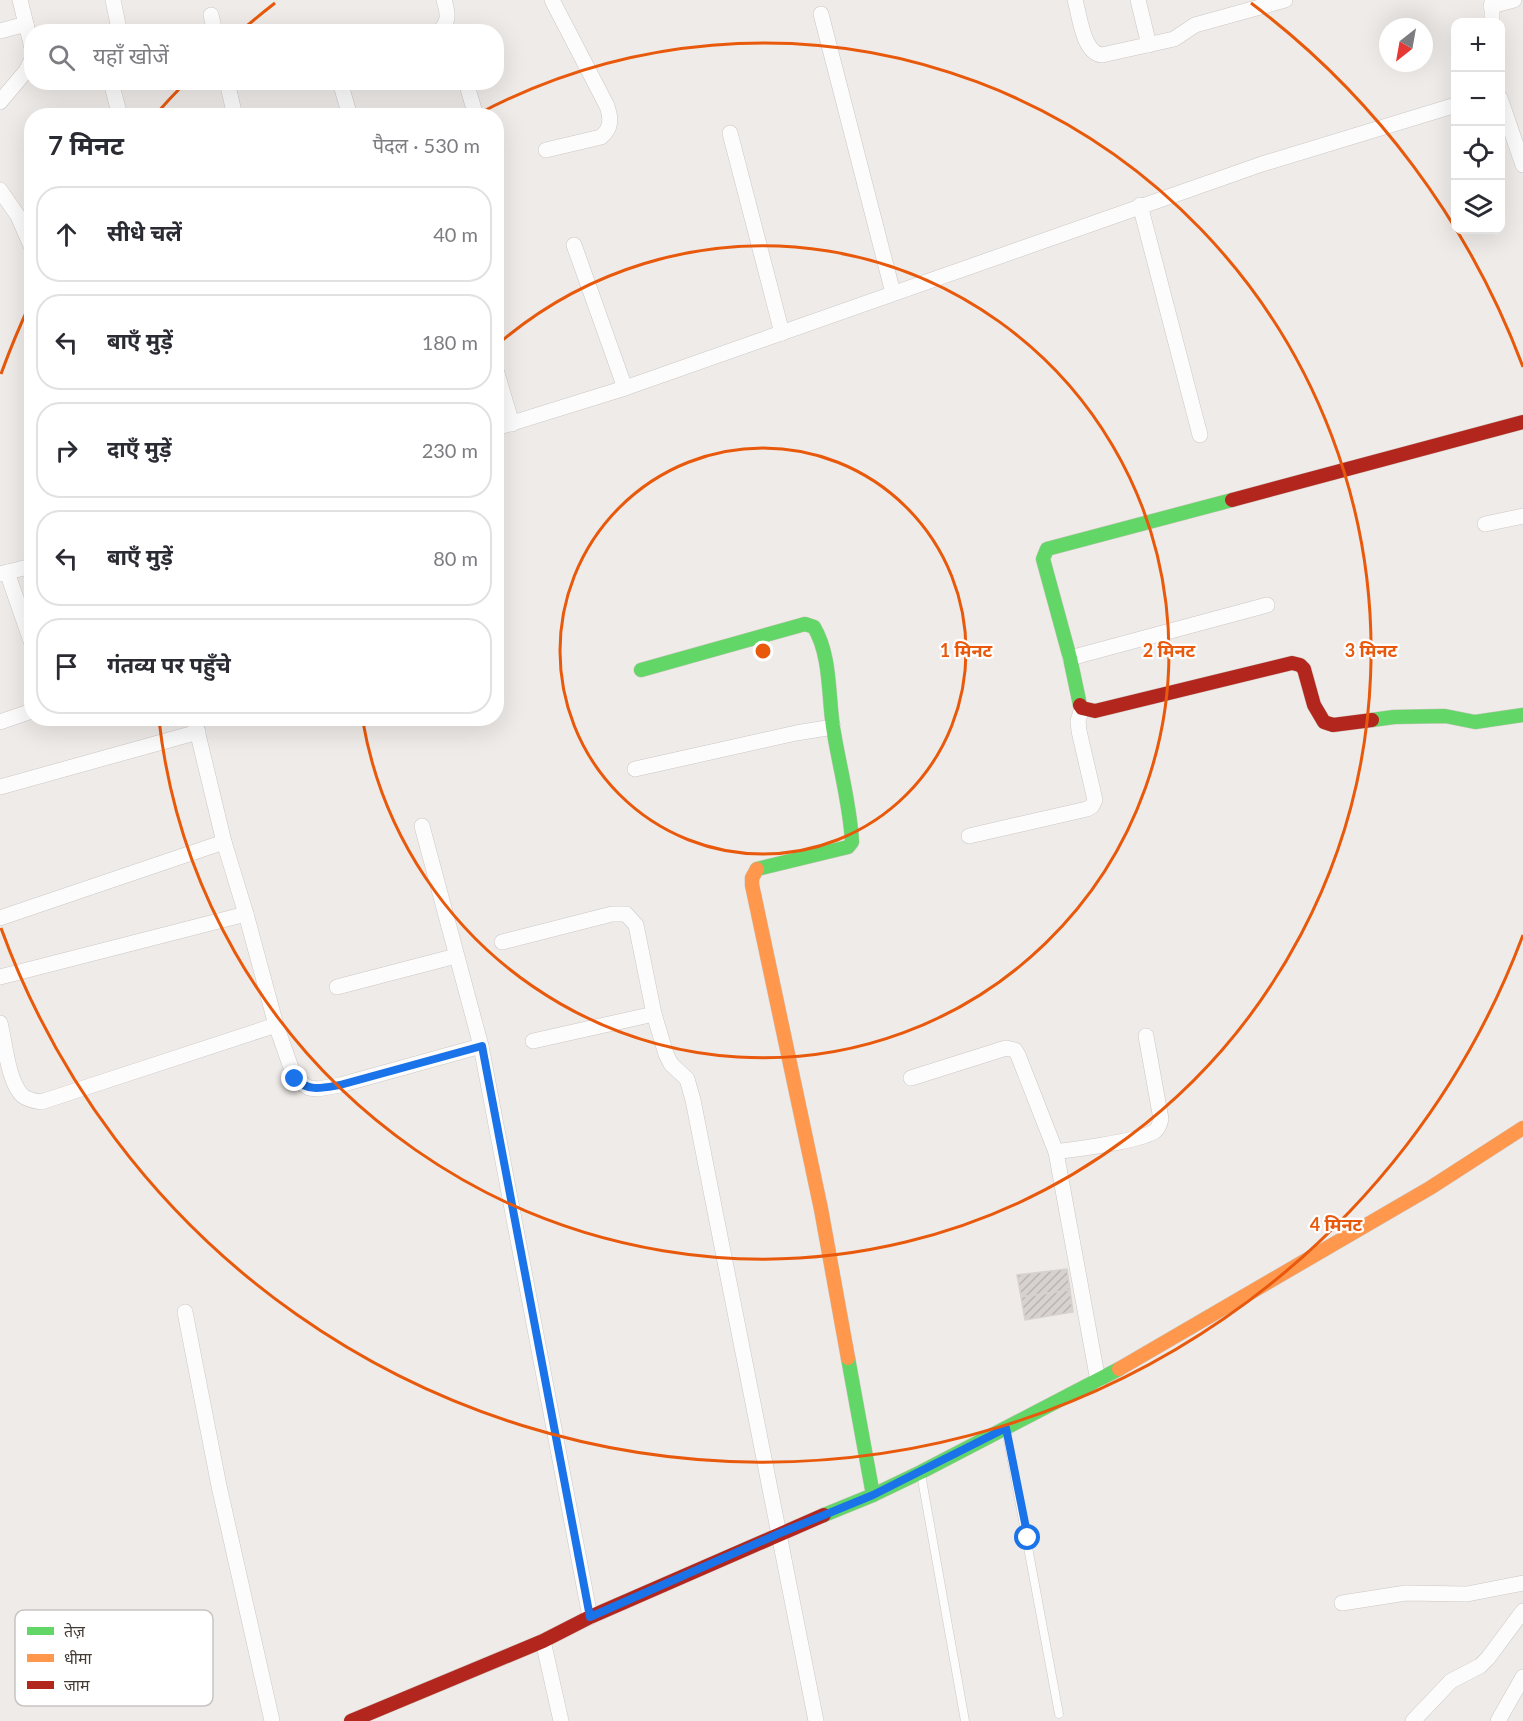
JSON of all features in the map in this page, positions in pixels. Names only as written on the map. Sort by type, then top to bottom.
[{"type":"street","points":[[20,0],[26,24]]},
{"type":"street","points":[[113,0],[118,24]]},
{"type":"street","points":[[444,0],[449,24]]},
{"type":"street","points":[[546,150],[601,137],[606,133],[610,121],[607,106],[552,0]]},
{"type":"street","points":[[1075,0],[1088,46],[1095,53],[1110,54],[1174,39],[1195,25],[1285,0]]},
{"type":"street","points":[[1138,0],[1149,45]]},
{"type":"street","points":[[1492,3],[1514,0]]},
{"type":"street","points":[[821,14],[893,293]]},
{"type":"street","points":[[211,15],[213,24]]},
{"type":"street","points":[[0,30],[24,24]]},
{"type":"street","points":[[0,102],[24,72]]},
{"type":"street","points":[[113,90],[118,108]]},
{"type":"street","points":[[229,90],[234,108]]},
{"type":"street","points":[[342,90],[348,108]]},
{"type":"street","points":[[468,90],[474,108]]},
{"type":"street","points":[[504,426],[625,388],[1140,205],[1262,164],[1451,106]]},
{"type":"street","points":[[1505,113],[1523,165]]},
{"type":"street","points":[[730,133],[782,333]]},
{"type":"street","points":[[0,190],[18,216],[24,230]]},
{"type":"street","points":[[1140,205],[1200,435]]},
{"type":"street","points":[[574,244],[625,388]]},
{"type":"street","points":[[504,397],[512,424]]},
{"type":"street","points":[[1523,422],[1047,549],[1043,559],[1082,708],[1095,711],[1292,663],[1304,669],[1317,712],[1324,723],[1333,725],[1394,717],[1446,716],[1475,722],[1523,716]]},
{"type":"street","points":[[1485,524],[1523,516]]},
{"type":"street","points":[[24,568],[3,573],[24,624]]},
{"type":"street","points":[[1070,658],[1268,605]]},
{"type":"street","points":[[641,670],[805,624],[817,630],[825,656],[833,727],[851,816],[852,842],[848,847],[757,869],[752,878],[752,885],[821,1209],[873,1495]]},
{"type":"street","points":[[969,836],[1092,806],[1095,800],[1078,721],[1082,708]]},
{"type":"street","points":[[0,722],[24,714]]},
{"type":"street","points":[[0,787],[193,726]]},
{"type":"street","points":[[196,726],[224,842],[276,1024],[295,1079],[302,1085],[318,1089],[482,1046]]},
{"type":"street","points":[[635,769],[796,732],[833,727]]},
{"type":"street","points":[[422,826],[482,1046],[590,1617]]},
{"type":"street","points":[[0,918],[224,842]]},
{"type":"street","points":[[0,977],[246,914]]},
{"type":"street","points":[[502,942],[612,914],[626,914],[636,925],[654,1014],[668,1059],[684,1074],[690,1087],[816,1721]]},
{"type":"street","points":[[337,987],[456,956]]},
{"type":"street","points":[[532,1041],[654,1014]]},
{"type":"street","points":[[0,1023],[15,1086],[23,1096],[31,1101],[41,1102],[276,1024]]},
{"type":"street","points":[[1056,1152],[1120,1141],[1155,1131],[1161,1119],[1146,1036]]},
{"type":"street","points":[[911,1078],[1006,1048],[1015,1050],[1028,1077],[1056,1152],[1098,1380]]},
{"type":"street","points":[[351,1721],[543,1641],[590,1617],[921,1473],[1098,1380],[1430,1188],[1523,1128]]},
{"type":"street","points":[[185,1312],[219,1485],[272,1721]]},
{"type":"street","points":[[1342,1603],[1406,1593],[1467,1594],[1523,1583]]},
{"type":"street","points":[[1413,1721],[1451,1681],[1480,1666],[1488,1658],[1523,1611]]},
{"type":"street","points":[[543,1641],[561,1721]]},
{"type":"street","points":[[1498,1721],[1523,1677]]},
{"type":"lane","points":[[1006,1428],[1059,1714]]},
{"type":"lane","points":[[921,1473],[965,1721]]},
{"type":"building","points":[[1067,1269],[1070,1290],[1021,1297],[1017,1275]]},
{"type":"building","points":[[1070,1290],[1073,1312],[1025,1320],[1021,1297]]},
{"type":"traffic: fast","points":[[1080,705],[1070,658],[1043,559],[1047,549],[1232,500]]},
{"type":"traffic: fast","points":[[641,670],[805,624],[814,627],[826,663],[833,727],[847,799],[852,842],[848,847],[757,869]]},
{"type":"traffic: fast","points":[[1372,720],[1445,716],[1475,722],[1523,715]]},
{"type":"traffic: fast","points":[[848,1358],[873,1495]]},
{"type":"traffic: fast","points":[[824,1515],[921,1472],[1119,1369]]},
{"type":"traffic: slow","points":[[757,869],[752,878],[752,885],[821,1209],[848,1358]]},
{"type":"traffic: slow","points":[[1119,1369],[1430,1188],[1523,1128]]},
{"type":"traffic: jam","points":[[1232,500],[1523,422]]},
{"type":"traffic: jam","points":[[1080,705],[1082,708],[1095,711],[1292,663],[1304,669],[1314,705],[1324,722],[1333,725],[1372,720]]},
{"type":"traffic: jam","points":[[351,1721],[543,1641],[590,1617],[824,1515]]},
{"type":"route","points":[[295,1079],[302,1085],[318,1089],[482,1046],[590,1617],[873,1495],[921,1473],[1006,1428],[1028,1538]]}]
